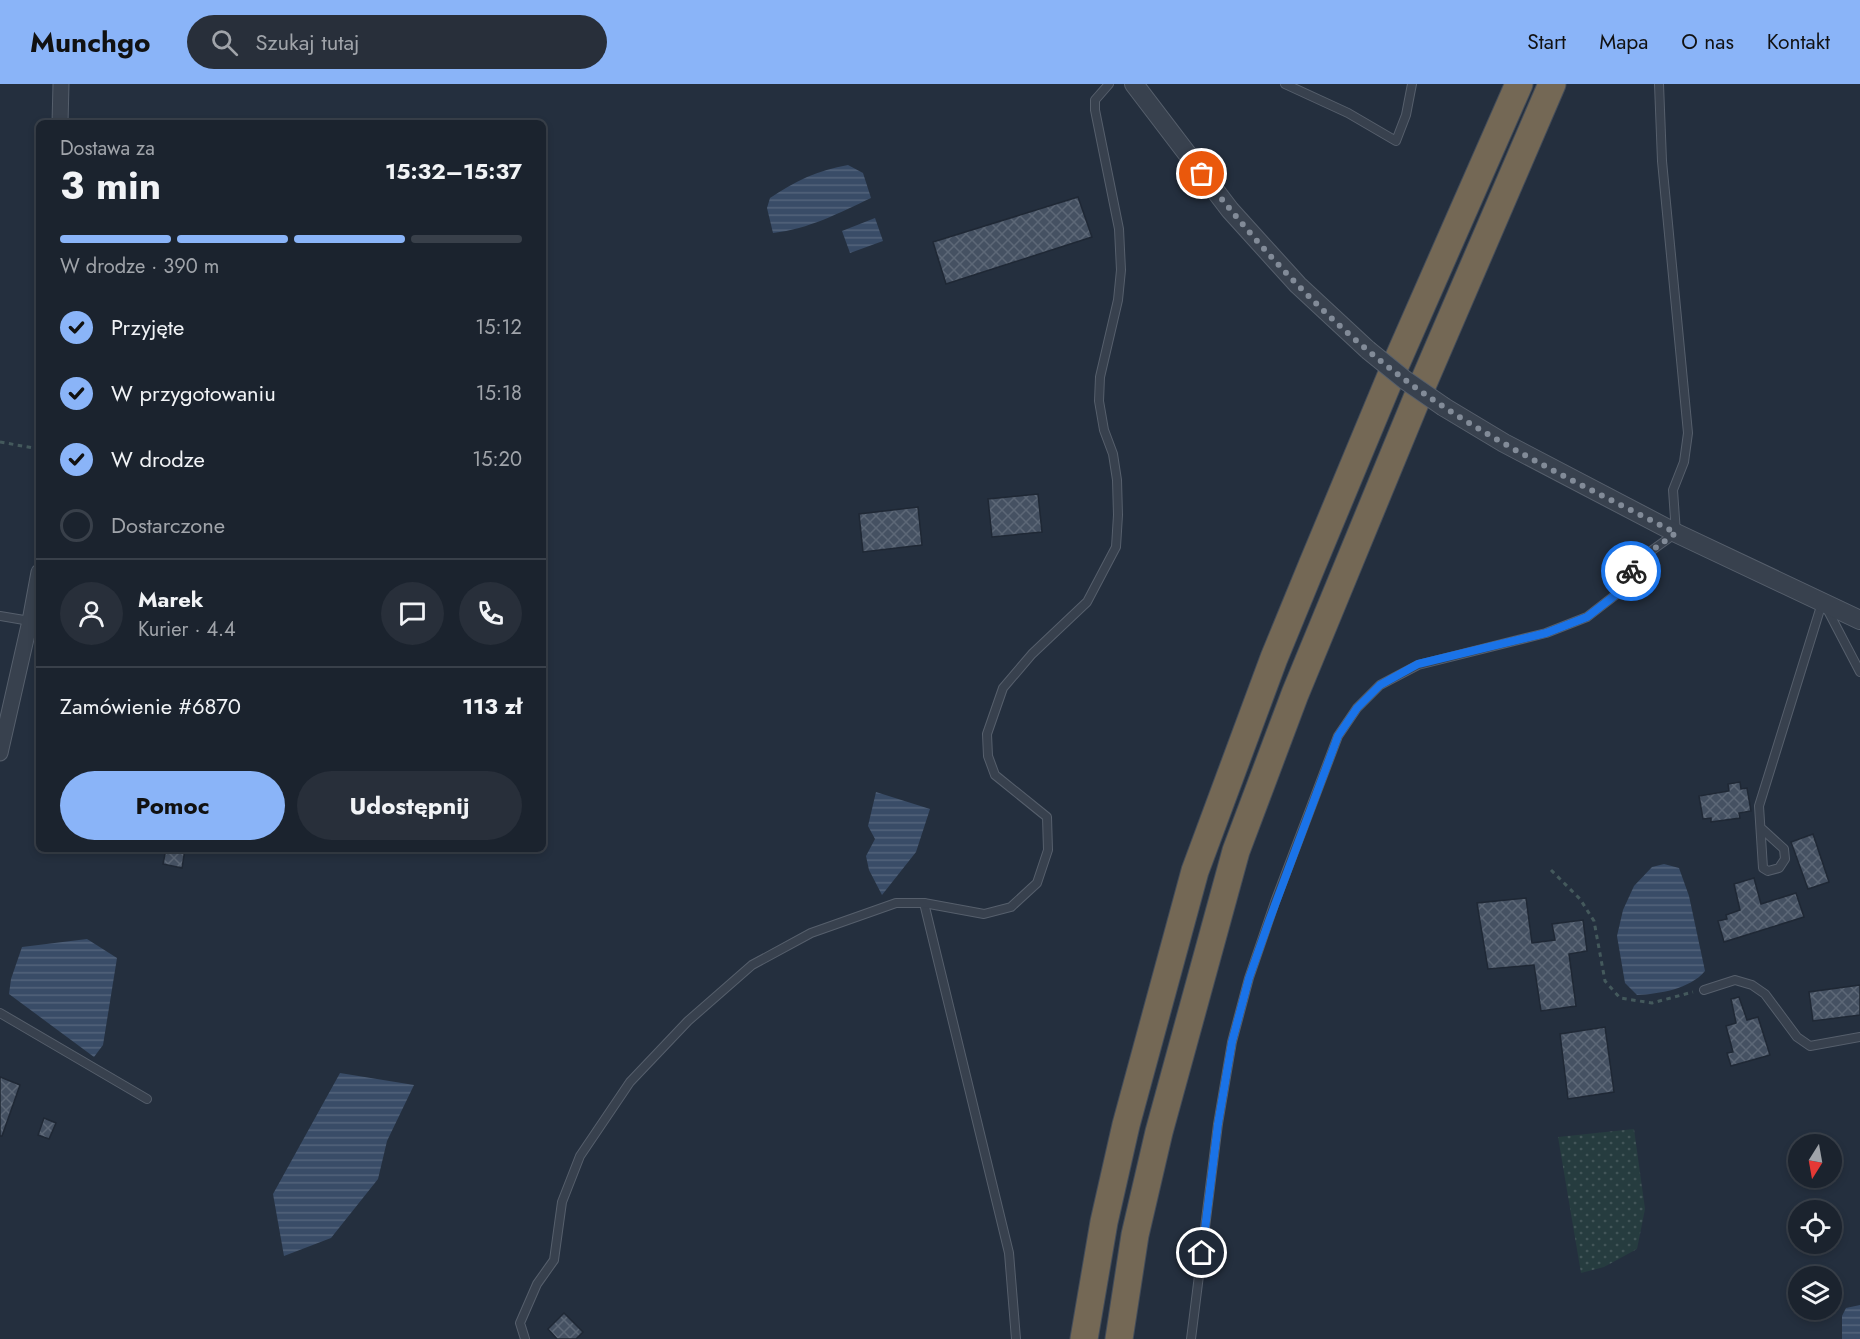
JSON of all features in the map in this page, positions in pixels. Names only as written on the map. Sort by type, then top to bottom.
[{"type":"highway","points":[[1084,1339],[1104,1222],[1126,1125],[1195,872],[1317,552],[1395,366],[1519,84]]},
{"type":"highway","points":[[1119,1339],[1135,1235],[1159,1132],[1236,851],[1295,694],[1422,386],[1552,84]]},
{"type":"street","points":[[60,120],[61,84]]},
{"type":"street","points":[[1134,84],[1230,210],[1298,285],[1368,350],[1444,407],[1532,458],[1676,533],[1860,620]]},
{"type":"street","points":[[0,753],[36,588]]},
{"type":"lane","points":[[525,1339],[520,1323],[537,1284],[554,1260],[562,1202],[580,1156],[630,1082],[688,1021],[752,965],[822,930],[896,903],[924,903],[984,914],[1011,907],[1036,883],[1048,850],[1047,817],[995,775],[988,756],[987,734],[1003,688],[1032,654],[1087,603],[1116,547],[1117,480],[1113,454],[1104,430],[1099,401],[1102,369],[1118,300],[1121,270],[1119,230],[1095,110],[1095,100],[1109,84]]},
{"type":"lane","points":[[1285,84],[1348,113],[1396,141],[1406,115],[1412,84]]},
{"type":"lane","points":[[1191,1339],[1218,1124],[1232,1042],[1249,978],[1271,913],[1338,736],[1357,708],[1380,685],[1418,664],[1546,633],[1587,617],[1618,593],[1637,561],[1676,533],[1673,490],[1684,462],[1688,433],[1662,160],[1659,84]]},
{"type":"lane","points":[[1823,602],[1860,672]]},
{"type":"lane","points":[[1761,828],[1784,849],[1785,859],[1779,868],[1768,871],[1763,868],[1759,806],[1823,602]]},
{"type":"lane","points":[[0,616],[30,621]]},
{"type":"lane","points":[[924,903],[1010,1253],[1016,1339]]},
{"type":"lane","points":[[1704,990],[1734,980],[1752,985],[1765,994],[1797,1037],[1810,1046],[1860,1037]]},
{"type":"lane","points":[[0,1013],[147,1099]]},
{"type":"path","points":[[0,442],[36,448]]},
{"type":"path","points":[[1551,870],[1580,899],[1594,921],[1605,981],[1620,998],[1652,1003],[1704,990]]},
{"type":"green space","points":[[1634,1129],[1645,1209],[1637,1249],[1604,1267],[1581,1273],[1558,1137]]},
{"type":"water","points":[[848,165],[863,173],[871,198],[811,224],[773,233],[767,208],[770,198],[807,177]]},
{"type":"water","points":[[875,218],[883,241],[850,253],[842,231]]},
{"type":"water","points":[[876,792],[930,809],[916,852],[882,895],[869,870],[866,856],[875,839],[868,826]]},
{"type":"water","points":[[1664,864],[1679,868],[1689,896],[1705,971],[1683,986],[1664,992],[1637,995],[1625,983],[1617,936],[1623,910],[1634,886],[1652,867]]},
{"type":"water","points":[[87,939],[117,958],[103,1045],[94,1057],[9,994],[11,979],[22,947]]},
{"type":"water","points":[[340,1073],[414,1085],[387,1141],[378,1179],[331,1238],[284,1256],[273,1194]]},
{"type":"water","points":[[1860,1305],[1860,1339],[1842,1339],[1842,1316],[1846,1308]]},
{"type":"building","points":[[1078,197],[1092,237],[946,284],[933,242]]},
{"type":"building","points":[[1038,494],[1042,532],[992,537],[988,499]]},
{"type":"building","points":[[918,507],[922,545],[863,552],[859,514]]},
{"type":"building","points":[[1740,782],[1741,789],[1747,788],[1751,811],[1739,813],[1740,818],[1711,822],[1711,818],[1703,819],[1699,796],[1729,791],[1728,784]]},
{"type":"building","points":[[1813,834],[1829,882],[1808,889],[1791,842]]},
{"type":"building","points":[[165,852],[185,852],[182,868],[163,864]]},
{"type":"building","points":[[1754,878],[1761,904],[1796,893],[1804,917],[1724,942],[1718,921],[1727,919],[1726,915],[1740,910],[1734,884]]},
{"type":"building","points":[[1526,898],[1532,943],[1555,940],[1552,924],[1583,920],[1587,951],[1569,954],[1576,1006],[1541,1011],[1534,965],[1488,969],[1477,903]]},
{"type":"building","points":[[1860,985],[1860,1015],[1813,1021],[1809,992]]},
{"type":"building","points":[[1739,997],[1747,1020],[1758,1017],[1770,1055],[1731,1066],[1727,1053],[1733,1052],[1726,1026],[1736,1023],[1731,999]]},
{"type":"building","points":[[1605,1027],[1614,1092],[1568,1099],[1560,1034]]},
{"type":"building","points":[[0,1077],[20,1085],[2,1136],[0,1136]]},
{"type":"building","points":[[44,1118],[56,1123],[49,1139],[38,1135]]},
{"type":"building","points":[[564,1313],[583,1332],[576,1339],[557,1339],[548,1329]]},
{"type":"way so far","points":[[1202,174],[1230,210],[1298,285],[1336,322],[1406,380],[1444,407],[1504,443],[1676,533],[1637,561],[1631,571]]},
{"type":"route","points":[[1202,1253],[1218,1124],[1232,1042],[1249,978],[1338,736],[1357,708],[1380,685],[1418,664],[1546,633],[1587,617],[1618,593],[1631,571]]}]
